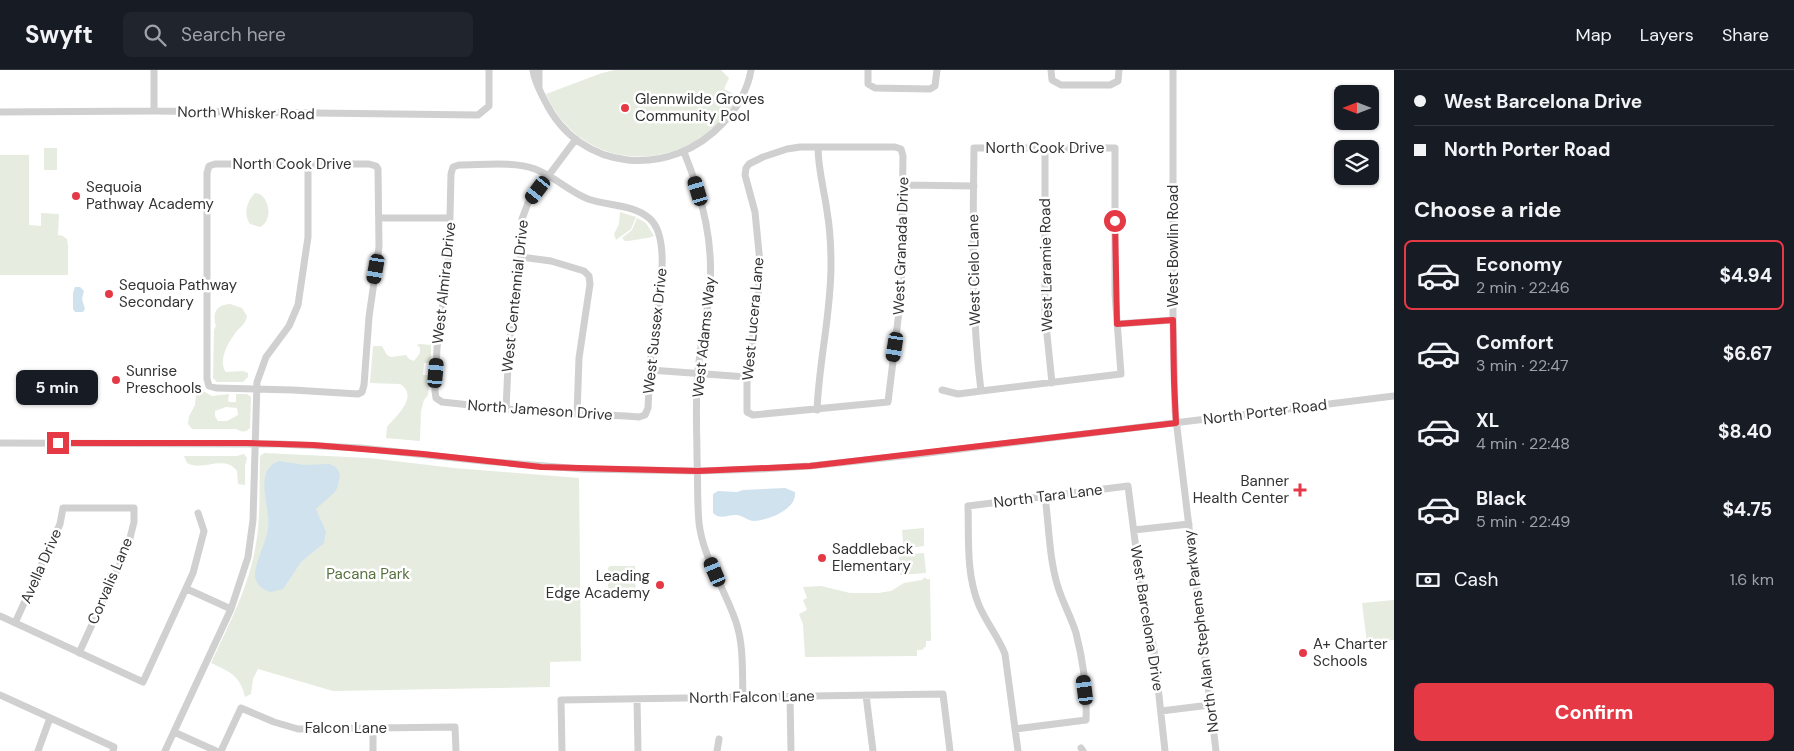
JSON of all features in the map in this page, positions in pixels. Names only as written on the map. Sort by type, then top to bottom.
[{"type":"street","points":[[154,70],[154,111]]},
{"type":"street","name":"North Whisker Road","points":[[0,112],[154,111],[478,115],[489,106],[489,70]]},
{"type":"street","points":[[532,70],[547,105],[556,119],[576,139],[598,152],[624,160],[651,161],[684,152],[707,138],[729,118],[742,95],[751,70]]},
{"type":"street","points":[[539,70],[539,87]]},
{"type":"street","points":[[868,70],[868,84],[875,88],[930,89],[935,86],[937,70]]},
{"type":"street","points":[[1051,70],[1052,80],[1061,85],[1110,84],[1118,81],[1119,70]]},
{"type":"street","name":"West Bowlin Road","points":[[1173,70],[1173,320],[1176,423]]},
{"type":"street","name":"West Centennial Drive","points":[[506,409],[509,343],[521,257],[524,211],[576,139]]},
{"type":"street","name":"West Lucera Lane","points":[[817,410],[754,415],[747,412],[747,377],[758,299],[760,263],[755,212],[745,175],[749,164],[780,151],[800,147],[818,147]]},
{"type":"street","points":[[817,410],[820,361],[828,315],[831,265],[828,213],[820,176],[818,147]]},
{"type":"street","name":"West Granada Drive","points":[[817,410],[888,402],[901,295],[903,185],[903,156],[901,149],[895,147],[818,147]]},
{"type":"street","name":"North Cook Drive","points":[[974,148],[1115,148],[1115,294],[1117,324]]},
{"type":"street","name":"West Cielo Lane","points":[[974,148],[973,297],[981,392]]},
{"type":"street","name":"West Laramie Road","points":[[1045,148],[1045,315],[1052,383]]},
{"type":"street","name":"West Adams Way","points":[[684,152],[695,178],[702,203],[708,227],[710,250],[711,274],[709,297],[697,373],[700,530],[704,545],[738,631],[742,654],[743,697]]},
{"type":"street","name":"North Cook Drive","points":[[256,389],[216,388],[209,386],[207,379],[208,166],[215,164],[370,164],[376,166],[380,172],[380,218]]},
{"type":"street","points":[[165,751],[231,609],[243,576],[253,520],[256,389],[259,374],[266,357],[289,326],[298,305],[308,236],[308,164]]},
{"type":"street","name":"West Almira Drive","points":[[436,398],[437,348],[450,257],[451,174],[453,167],[459,165],[516,166],[533,168],[548,177]]},
{"type":"street","name":"West Sussex Drive","points":[[548,177],[568,190],[588,198],[631,208],[651,219],[658,230],[661,245],[661,291],[646,415]]},
{"type":"street","points":[[903,185],[974,186]]},
{"type":"street","points":[[256,389],[358,394],[362,392],[369,317],[379,247],[380,218],[450,218]]},
{"type":"street","points":[[521,257],[552,261],[584,271],[590,276],[579,358],[577,414]]},
{"type":"street","points":[[942,390],[958,394],[981,392],[1121,374],[1117,324],[1173,320]]},
{"type":"street","points":[[650,370],[747,377]]},
{"type":"street","name":"North Porter Road","points":[[0,443],[255,443],[361,448],[541,467],[698,471],[810,466],[1394,397]]},
{"type":"street","name":"North Jameson Drive","points":[[436,398],[442,402],[506,409],[639,417],[646,415]]},
{"type":"street","name":"North Alan Stephens Parkway","points":[[1176,423],[1216,751]]},
{"type":"street","name":"North Tara Lane","points":[[1015,729],[1005,654],[1000,640],[980,607],[971,576],[968,506],[1128,486]]},
{"type":"street","name":"West Barcelona Drive","points":[[1128,486],[1140,580],[1154,650],[1164,751]]},
{"type":"street","points":[[1018,751],[1015,729],[1086,720],[1087,707],[1080,654],[1076,633],[1055,576],[1045,496]]},
{"type":"street","name":"Avella Drive","points":[[15,623],[60,524],[63,508],[134,508]]},
{"type":"street","name":"Corvalis Lane","points":[[79,652],[128,546],[134,522],[134,508]]},
{"type":"street","points":[[0,616],[143,682],[187,589],[199,555],[204,531],[198,513]]},
{"type":"street","points":[[1134,530],[1189,524]]},
{"type":"street","points":[[187,589],[231,609]]},
{"type":"street","points":[[0,694],[113,749]]},
{"type":"street","name":"North Falcon Lane","points":[[562,751],[561,700],[943,694],[950,751]]},
{"type":"street","points":[[866,695],[873,751]]},
{"type":"street","points":[[790,697],[791,751]]},
{"type":"street","points":[[637,699],[638,751]]},
{"type":"street","points":[[1161,711],[1210,705]]},
{"type":"street","name":"Falcon Lane","points":[[221,751],[241,708],[292,728],[311,730],[455,728],[456,751]]},
{"type":"street","points":[[38,751],[50,718]]},
{"type":"street","points":[[373,728],[373,751]]},
{"type":"street","points":[[174,732],[216,751]]},
{"type":"street","points":[[717,751],[719,739]]},
{"type":"green space","points":[[615,70],[721,70],[729,78],[724,89],[738,96],[720,122],[696,141],[669,152],[641,157],[613,153],[586,142],[563,122],[546,94]]},
{"type":"green space","points":[[44,148],[57,148],[57,170],[44,170]]},
{"type":"green space","points":[[0,155],[29,155],[29,225],[41,226],[41,213],[59,214],[58,235],[67,239],[68,275],[0,275]]},
{"type":"green space","points":[[255,193],[263,197],[268,207],[265,223],[260,227],[250,224],[246,212],[248,204]]},
{"type":"green space","points":[[620,212],[636,217],[631,229],[616,240],[614,234],[619,224]]},
{"type":"green space","points":[[637,218],[646,223],[654,236],[625,241],[622,238],[632,230]]},
{"type":"green space","points":[[230,304],[242,308],[247,316],[245,322],[226,348],[223,358],[224,368],[226,372],[243,371],[248,373],[248,377],[243,382],[217,382],[213,378],[215,314],[216,310],[221,306]]},
{"type":"green space","points":[[417,345],[431,345],[431,363],[424,363],[423,375],[430,375],[428,395],[424,400],[421,411],[420,441],[386,438],[387,427],[404,406],[408,394],[406,389],[400,384],[370,383],[373,346],[382,346],[387,355],[391,357],[406,355],[414,361],[420,353],[420,348]]},
{"type":"green space","points":[[203,391],[212,396],[229,394],[228,401],[236,402],[236,394],[247,394],[251,397],[250,428],[243,432],[236,429],[192,429],[188,424],[189,416],[195,405],[196,395]],"holes":[[[226,407],[237,408],[238,415],[227,421],[218,421],[215,416],[215,411]]]},
{"type":"green space","name":"Pacana Park","points":[[264,453],[369,458],[454,468],[579,478],[581,661],[550,662],[550,687],[333,691],[258,669],[253,679],[251,694],[245,697],[240,684],[233,675],[211,663],[238,605],[253,560],[259,522],[260,456]]},
{"type":"green space","points":[[244,454],[247,458],[245,485],[238,484],[237,471],[232,466],[219,463],[193,465],[187,463],[184,456],[237,456]]},
{"type":"green space","points":[[924,528],[924,546],[908,548],[908,553],[904,553],[902,530]]},
{"type":"green space","points":[[924,553],[926,573],[900,575],[899,555]]},
{"type":"green space","points":[[610,566],[635,566],[636,600],[608,598],[608,568]]},
{"type":"green space","points":[[925,577],[930,579],[931,641],[926,641],[926,646],[922,650],[917,650],[917,656],[805,657],[803,624],[799,614],[807,610],[803,600],[807,598],[803,587],[821,586],[850,593],[878,593],[891,591],[904,583],[922,580]]},
{"type":"green space","points":[[1394,600],[1394,640],[1367,643],[1362,603]]},
{"type":"water","points":[[75,287],[80,287],[84,291],[82,299],[85,309],[83,312],[75,312],[73,309]]},
{"type":"water","points":[[279,461],[304,465],[329,464],[336,467],[340,474],[335,492],[316,509],[326,532],[324,543],[301,562],[283,589],[271,592],[259,585],[255,572],[268,529],[264,490],[266,472]]},
{"type":"water","points":[[785,488],[795,492],[791,504],[787,509],[767,519],[754,521],[738,515],[721,517],[713,513],[713,494],[718,491],[737,492]]},
{"type":"place","name":"Glennwilde Groves Community Pool","points":[[625,108]]},
{"type":"place","name":"Sequoia Pathway Academy","points":[[76,196]]},
{"type":"place","name":"Sequoia Pathway Secondary","points":[[109,294]]},
{"type":"place","name":"Sunrise Preschools","points":[[116,380]]},
{"type":"place","name":"Banner Health Center","points":[[1300,490]]},
{"type":"place","name":"Saddleback Elementary","points":[[822,558]]},
{"type":"place","name":"Leading Edge Academy","points":[[660,585]]},
{"type":"place","name":"A+ Charter Schools","points":[[1303,653]]},
{"type":"route","points":[[58,443],[313,445],[361,448],[541,467],[698,471],[810,466],[1176,423],[1173,320],[1117,324],[1115,221]]}]
